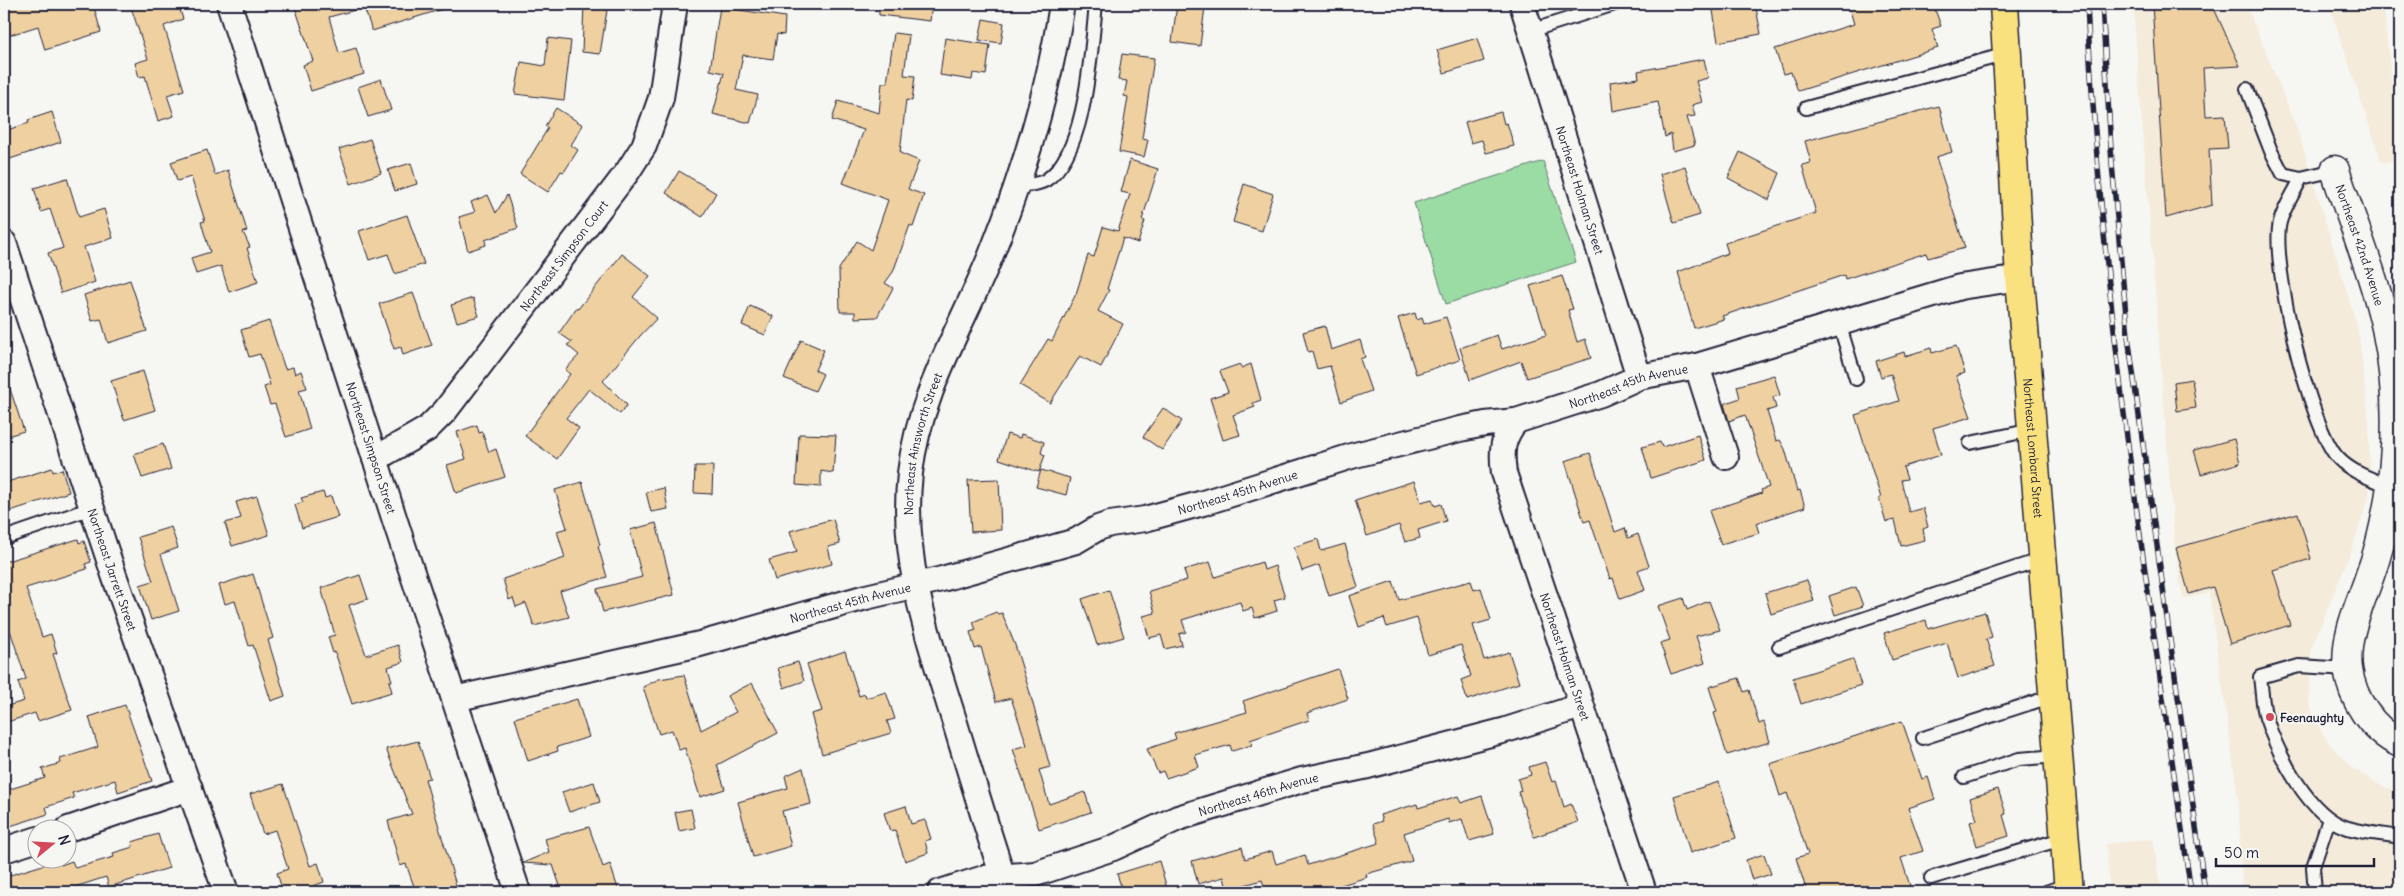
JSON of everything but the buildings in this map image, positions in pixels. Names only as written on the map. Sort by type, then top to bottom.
[{"type":"main road","name":"Northeast Lombard Street","points":[[2004,4],[2020,278],[2065,838],[2061,890]]},
{"type":"street","name":"Northeast Simpson Street","points":[[229,4],[375,460],[518,892]]},
{"type":"street","name":"Northeast Simpson Court","points":[[375,460],[427,429],[445,410],[628,171],[644,146],[661,98],[675,4]]},
{"type":"street","name":"Northeast Ainsworth Street","points":[[1005,885],[928,637],[914,584],[908,513],[910,472],[916,442],[934,381],[991,255],[1017,185],[1042,107],[1062,4]]},
{"type":"street","name":"Northeast Holman Street","points":[[1522,4],[1640,377]]},
{"type":"street","name":"Northeast 42nd Avenue","points":[[2335,170],[2379,302],[2390,351],[2396,425],[2391,487],[2380,541],[2350,635],[2348,669],[2355,694],[2370,720],[2382,732],[2400,743]]},
{"type":"street","name":"Northeast Jarrett Street","points":[[4,243],[92,508],[226,892]]},
{"type":"street","name":"Northeast 45th Avenue","points":[[454,699],[700,644],[914,584],[942,579],[1076,541],[1098,528],[1110,524],[1145,519],[1195,505],[1355,455],[1460,429],[1516,421],[1601,394],[1640,377],[1697,366],[1960,287],[2020,278]]},
{"type":"street","points":[[1697,366],[1726,457]]},
{"type":"street","name":"Northeast Holman Street","points":[[1516,421],[1506,434],[1502,446],[1504,473],[1644,892]]},
{"type":"street","name":"Northeast 46th Avenue","points":[[940,892],[984,878],[1005,885],[1113,848],[1178,818],[1302,780],[1368,766],[1497,732],[1582,706]]},
{"type":"street","points":[[78,826],[190,788]]},
{"type":"street","points":[[4,850],[28,842]]},
{"type":"lane","points":[[1017,185],[1046,180],[1059,168],[1068,153],[1078,126],[1084,97],[1096,4]]},
{"type":"lane","points":[[1530,31],[1615,4]]},
{"type":"lane","points":[[1806,108],[2006,54]]},
{"type":"lane","points":[[2247,89],[2271,151],[2283,174],[2301,178],[2335,170]]},
{"type":"lane","points":[[2301,178],[2280,223],[2279,263],[2291,330],[2318,423],[2336,456],[2347,468],[2391,487]]},
{"type":"lane","points":[[1839,323],[1856,379]]},
{"type":"lane","points":[[1970,443],[2032,430]]},
{"type":"lane","points":[[4,538],[92,508]]},
{"type":"lane","points":[[1779,647],[2042,560]]},
{"type":"lane","points":[[2348,669],[2299,666],[2260,677],[2266,717],[2285,762],[2310,801],[2329,819],[2347,828],[2400,837]]},
{"type":"lane","points":[[1923,738],[2053,696]]},
{"type":"lane","points":[[1964,777],[2019,759],[2058,756]]},
{"type":"lane","points":[[2315,892],[2313,867],[2329,819]]},
{"type":"lane","points":[[1931,878],[2065,838]]},
{"type":"shaded area","points":[[2133,4],[2246,4],[2297,128],[2358,329],[2369,421],[2369,496],[2351,551],[2311,649],[2309,706],[2319,728],[2333,748],[2352,768],[2383,787],[2400,790],[2400,892],[2242,892],[2239,804],[2209,592],[2183,599],[2175,548]]},
{"type":"shaded area","points":[[2329,4],[2383,4],[2400,159],[2382,163]]},
{"type":"shaded area","points":[[2153,839],[2161,892],[2110,892],[2106,844]]},
{"type":"green space","points":[[1543,161],[1576,262],[1446,304],[1414,203]]},
{"type":"railway","points":[[2087,4],[2103,227],[2115,338],[2143,560],[2191,892]]},
{"type":"railway","points":[[2102,4],[2112,164],[2128,336],[2205,892]]},
{"type":"place","name":"Feenaughty","points":[[2270,717]]}]
